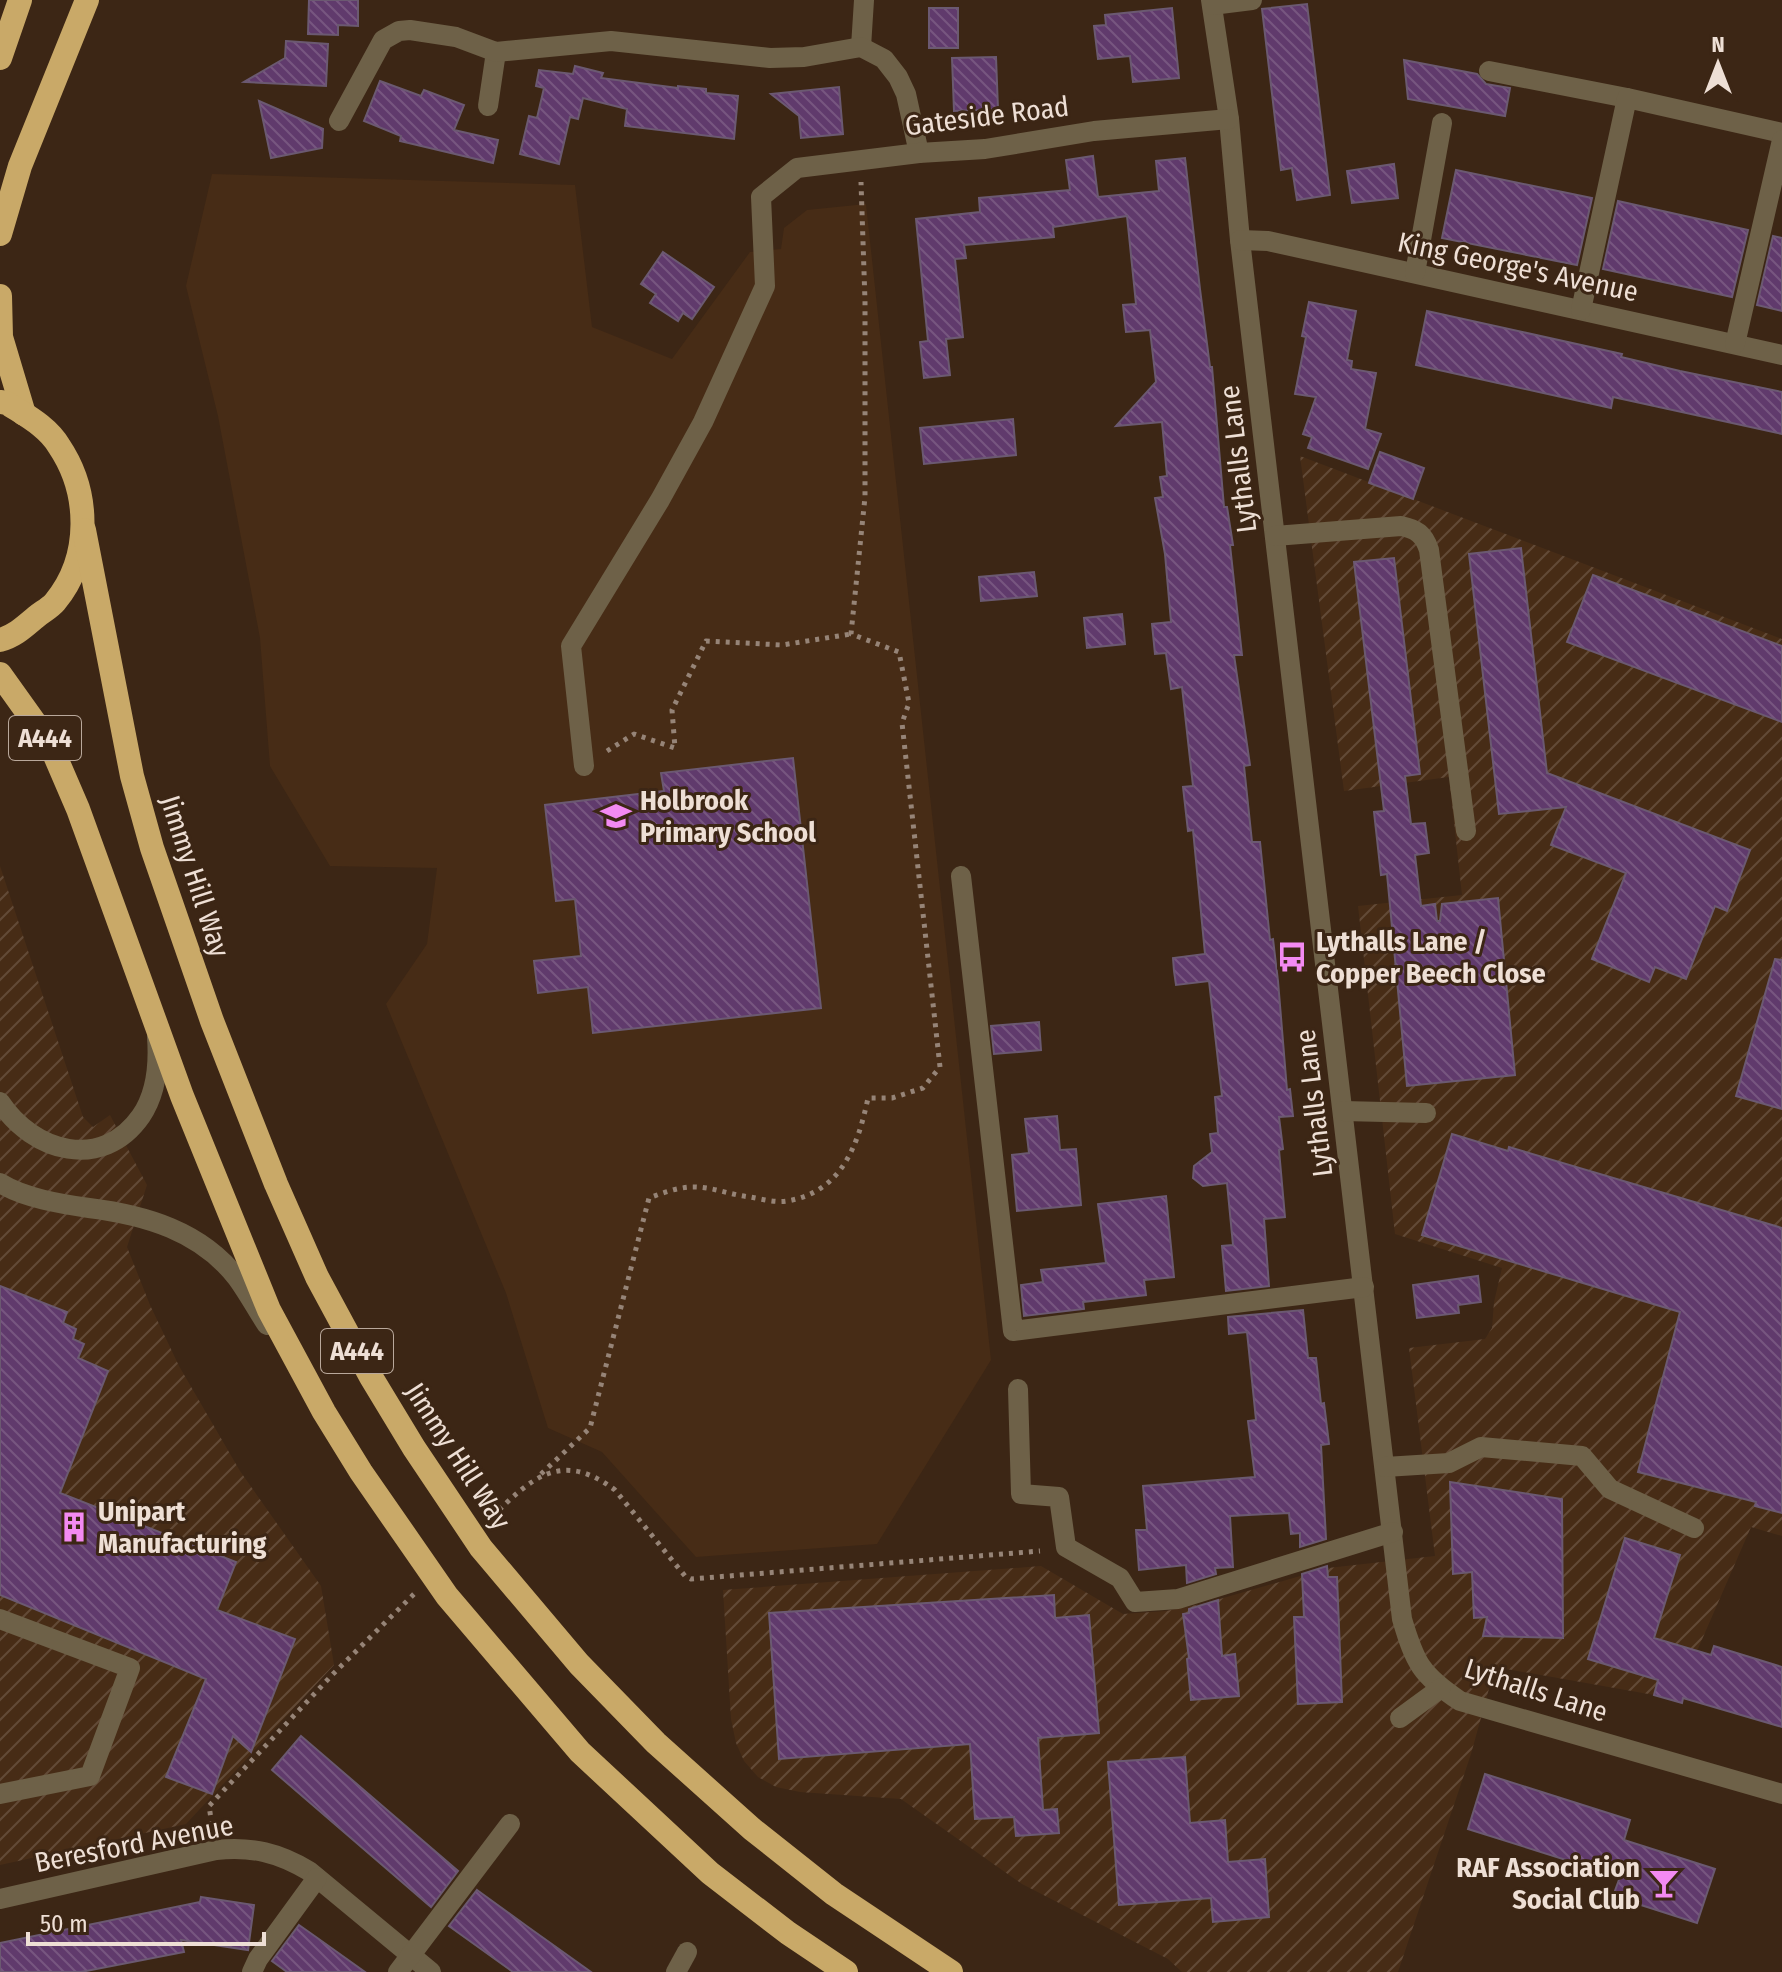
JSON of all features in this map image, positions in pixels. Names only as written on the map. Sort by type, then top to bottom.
[{"type":"highway","points":[[0,58],[20,0]]},
{"type":"highway","points":[[0,234],[20,166],[87,0]]},
{"type":"highway","points":[[0,296],[1,337],[24,414]]},
{"type":"highway","name":"Jimmy Hill Way","points":[[0,402],[44,428],[59,445],[79,486],[84,530],[132,776],[152,848],[212,1021],[276,1184],[317,1277],[414,1448],[481,1548],[579,1664],[656,1743],[752,1829],[834,1894],[951,1972]]},
{"type":"highway","points":[[0,640],[11,637],[55,602],[77,563],[84,530]]},
{"type":"highway","name":"A444","points":[[0,674],[50,744],[78,809],[182,1096],[269,1310],[324,1412],[404,1537],[447,1596],[580,1752],[710,1873],[788,1933],[846,1972]]},
{"type":"street","points":[[861,47],[864,0]]},
{"type":"street","points":[[1212,2],[1252,0]]},
{"type":"street","name":"Lythalls Lane","points":[[1212,2],[1229,119],[1240,240],[1402,1619],[1413,1654],[1430,1681],[1460,1701],[1782,1794]]},
{"type":"street","points":[[339,121],[383,40],[399,31],[456,37],[496,52],[611,41],[770,58],[804,57],[861,47],[884,59],[898,77],[909,105],[919,153]]},
{"type":"street","points":[[488,106],[496,52]]},
{"type":"street","points":[[1489,71],[1782,133]]},
{"type":"street","points":[[1581,310],[1627,98]]},
{"type":"street","name":"Gateside Road","points":[[584,766],[571,646],[660,500],[703,422],[765,286],[761,197],[797,168],[919,153],[985,149],[1094,131],[1229,119]]},
{"type":"street","points":[[1415,273],[1442,123]]},
{"type":"street","points":[[1735,344],[1782,140]]},
{"type":"street","name":"King George's Avenue","points":[[1240,240],[1268,241],[1782,355]]},
{"type":"street","points":[[1275,536],[1401,526],[1415,529],[1425,539],[1429,550],[1466,831]]},
{"type":"street","points":[[961,876],[1013,1331],[1364,1287]]},
{"type":"street","points":[[0,1102],[23,1129],[57,1147],[87,1150],[116,1141],[141,1116],[149,1102],[157,1069],[157,1025]]},
{"type":"street","points":[[1343,1111],[1426,1113]]},
{"type":"street","points":[[0,1183],[48,1200],[133,1215],[167,1225],[212,1253],[235,1276],[324,1412]]},
{"type":"street","points":[[1018,1389],[1021,1494],[1059,1497],[1066,1547],[1120,1578],[1135,1602],[1178,1599],[1393,1532]]},
{"type":"street","points":[[1385,1467],[1449,1463],[1481,1447],[1582,1456],[1610,1489],[1694,1528]]},
{"type":"street","points":[[0,1619],[130,1668],[90,1776],[0,1794]]},
{"type":"street","points":[[1400,1718],[1441,1688]]},
{"type":"street","points":[[404,1964],[510,1824]]},
{"type":"street","name":"Beresford Avenue","points":[[0,1899],[239,1847],[274,1853],[291,1860],[317,1878],[404,1964],[431,1972]]},
{"type":"street","points":[[252,1972],[258,1959],[317,1878]]},
{"type":"street","points":[[676,1972],[687,1952]]},
{"type":"path","points":[[851,634],[865,497],[865,301],[860,161]]},
{"type":"path","points":[[518,1491],[590,1428],[649,1198],[689,1187],[706,1187],[727,1194],[786,1201],[816,1191],[840,1170],[858,1142],[868,1098],[892,1098],[923,1088],[940,1067],[902,723],[909,703],[899,652],[851,634],[782,645],[706,641],[672,710],[675,748],[634,734],[584,766]]},
{"type":"path","points":[[541,1474],[578,1470],[600,1478],[615,1490],[685,1576],[691,1579],[1040,1550],[1054,1558]]},
{"type":"path","points":[[216,1850],[209,1806],[401,1608]]},
{"type":"shaded area","name":"Holbrook Primary School","points":[[212,174],[575,185],[592,327],[672,359],[750,252],[781,249],[784,228],[807,210],[866,204],[991,1360],[877,1544],[696,1557],[602,1452],[548,1428],[506,1293],[386,1004],[427,944],[437,868],[330,866],[270,766],[260,638],[218,416],[186,286]]},
{"type":"shaded area","points":[[1300,456],[1782,639],[1782,1536],[1751,1527],[1697,1651],[1682,1703],[1654,1695],[1495,1667],[1471,1754],[1398,1972],[1182,1972],[1168,1959],[1022,1884],[901,1799],[800,1792],[776,1787],[758,1777],[744,1761],[731,1719],[723,1590],[1041,1566],[1123,1614],[1166,1611],[1206,1603],[1328,1568],[1435,1556],[1409,1348],[1485,1339],[1492,1328],[1502,1268],[1395,1234],[1358,906],[1462,895],[1449,777],[1344,791]]},
{"type":"shaded area","points":[[0,866],[83,1117],[93,1127],[110,1115],[147,1185],[127,1247],[150,1305],[179,1366],[240,1471],[321,1586],[334,1665],[186,1824],[0,1865]]},
{"type":"building","points":[[309,0],[358,0],[358,26],[338,25],[338,35],[308,34]]},
{"type":"building","points":[[1307,4],[1330,195],[1297,200],[1292,168],[1281,170],[1262,9]]},
{"type":"building","points":[[929,8],[958,8],[958,48],[929,48]]},
{"type":"building","points":[[1172,8],[1179,78],[1133,82],[1130,56],[1098,59],[1094,26],[1106,25],[1105,15]]},
{"type":"building","points":[[286,41],[328,44],[326,86],[244,82],[285,58]]},
{"type":"building","points":[[996,57],[998,109],[954,111],[952,58]]},
{"type":"building","points":[[1404,60],[1477,74],[1486,84],[1510,88],[1505,116],[1408,99]]},
{"type":"building","points":[[575,66],[603,73],[601,78],[706,89],[706,93],[738,96],[734,139],[625,126],[627,109],[583,98],[578,119],[570,117],[559,164],[520,154],[529,116],[537,118],[544,88],[536,86],[539,70],[573,74]]},
{"type":"building","points":[[380,81],[421,96],[424,90],[464,105],[454,130],[498,140],[493,163],[400,141],[401,136],[364,121]]},
{"type":"building","points":[[839,87],[843,134],[801,138],[799,116],[771,94]]},
{"type":"building","points":[[259,101],[323,129],[322,148],[271,158]]},
{"type":"building","points":[[1093,156],[1098,197],[1159,191],[1156,161],[1185,158],[1212,367],[1224,507],[1227,507],[1233,545],[1230,545],[1242,655],[1234,655],[1250,765],[1244,766],[1252,842],[1260,842],[1270,940],[1273,939],[1278,981],[1287,1090],[1290,1089],[1293,1116],[1279,1117],[1285,1217],[1264,1219],[1269,1286],[1226,1291],[1222,1246],[1233,1245],[1227,1183],[1203,1186],[1193,1178],[1194,1166],[1212,1152],[1210,1134],[1218,1133],[1215,1097],[1222,1096],[1209,981],[1176,985],[1174,971],[1173,958],[1205,954],[1193,830],[1188,831],[1183,787],[1193,786],[1182,687],[1171,689],[1166,653],[1155,654],[1152,624],[1171,622],[1165,554],[1155,498],[1163,497],[1160,477],[1167,476],[1162,422],[1116,426],[1156,382],[1150,330],[1126,332],[1123,305],[1136,304],[1127,216],[1053,227],[1054,237],[964,245],[966,258],[955,259],[963,337],[946,339],[950,375],[924,378],[920,342],[928,341],[916,219],[980,212],[979,198],[1070,190],[1066,160]]},
{"type":"building","points":[[1394,164],[1398,198],[1352,203],[1347,171]]},
{"type":"building","points":[[1456,170],[1592,198],[1577,265],[1442,238]]},
{"type":"building","points":[[1618,201],[1748,230],[1732,297],[1603,269]]},
{"type":"building","points":[[1773,236],[1782,238],[1782,311],[1757,305]]},
{"type":"building","points":[[663,252],[714,287],[692,319],[683,313],[678,321],[650,303],[656,294],[641,284]]},
{"type":"building","points":[[1309,302],[1356,311],[1347,360],[1352,361],[1351,369],[1376,373],[1365,429],[1381,434],[1368,469],[1308,448],[1312,437],[1303,434],[1316,397],[1295,394]]},
{"type":"building","points":[[1427,311],[1782,392],[1782,434],[1613,397],[1611,408],[1416,365]]},
{"type":"building","points":[[1013,419],[1016,455],[924,464],[920,428]]},
{"type":"building","points":[[1380,452],[1424,468],[1413,499],[1369,483]]},
{"type":"building","points":[[1521,548],[1547,773],[1750,850],[1727,911],[1715,906],[1686,979],[1655,967],[1649,982],[1592,959],[1626,873],[1551,845],[1566,807],[1499,814],[1469,554]]},
{"type":"building","points":[[1394,558],[1420,774],[1405,776],[1411,824],[1425,823],[1429,853],[1415,855],[1421,906],[1435,904],[1437,921],[1440,921],[1442,904],[1498,898],[1515,1075],[1407,1086],[1387,874],[1381,875],[1374,812],[1384,811],[1354,562]]},
{"type":"building","points":[[1034,572],[1037,596],[981,601],[979,577]]},
{"type":"building","points":[[1593,575],[1782,646],[1782,722],[1567,642]]},
{"type":"building","points":[[1122,614],[1125,644],[1087,648],[1084,618]]},
{"type":"building","points":[[793,758],[821,1008],[593,1033],[588,987],[538,993],[534,961],[581,956],[575,899],[556,901],[545,805],[664,791],[661,773]]},
{"type":"building","points":[[1775,959],[1782,960],[1782,1109],[1736,1096]]},
{"type":"building","points":[[1039,1022],[1041,1050],[994,1054],[991,1026]]},
{"type":"building","points":[[1057,1116],[1060,1150],[1076,1149],[1081,1205],[1017,1211],[1012,1155],[1029,1153],[1025,1119]]},
{"type":"building","points":[[1452,1134],[1508,1151],[1509,1147],[1782,1228],[1782,1513],[1755,1506],[1756,1502],[1638,1472],[1680,1312],[1422,1235]]},
{"type":"building","points":[[1166,1196],[1174,1277],[1144,1280],[1146,1295],[1083,1302],[1084,1309],[1024,1316],[1021,1285],[1043,1282],[1041,1270],[1106,1263],[1098,1204]]},
{"type":"building","points":[[1478,1276],[1481,1302],[1458,1305],[1459,1313],[1417,1318],[1413,1285]]},
{"type":"building","name":"Unipart Manufacturing","points":[[0,1286],[67,1312],[63,1323],[76,1329],[73,1339],[84,1344],[78,1358],[108,1371],[60,1493],[236,1562],[217,1610],[295,1639],[251,1752],[233,1736],[212,1794],[166,1777],[206,1679],[0,1595]]},
{"type":"building","points":[[1303,1310],[1308,1358],[1316,1358],[1329,1444],[1321,1445],[1326,1539],[1300,1547],[1300,1533],[1291,1534],[1289,1513],[1230,1516],[1233,1567],[1215,1568],[1216,1574],[1187,1583],[1186,1565],[1139,1570],[1136,1530],[1147,1530],[1143,1486],[1255,1477],[1248,1421],[1256,1420],[1247,1332],[1229,1334],[1228,1317]]},
{"type":"building","points":[[1450,1482],[1562,1499],[1563,1638],[1483,1636],[1487,1617],[1474,1618],[1472,1572],[1453,1574]]},
{"type":"building","points":[[1625,1538],[1680,1555],[1654,1638],[1711,1655],[1714,1646],[1782,1667],[1782,1727],[1683,1698],[1682,1703],[1654,1695],[1658,1680],[1588,1659]]},
{"type":"building","points":[[1327,1566],[1328,1577],[1337,1577],[1342,1702],[1298,1704],[1294,1617],[1304,1617],[1302,1574]]},
{"type":"building","points":[[1054,1595],[1055,1618],[1089,1615],[1099,1733],[1038,1738],[1043,1810],[1057,1809],[1059,1833],[1016,1836],[1014,1817],[975,1819],[970,1744],[779,1759],[769,1613]]},
{"type":"building","points":[[1218,1600],[1222,1656],[1235,1654],[1239,1696],[1191,1700],[1183,1614],[1189,1613],[1189,1609]]},
{"type":"building","points":[[301,1736],[458,1871],[431,1907],[272,1770]]},
{"type":"building","points":[[1185,1757],[1190,1823],[1225,1820],[1228,1862],[1265,1859],[1269,1917],[1213,1922],[1211,1898],[1119,1905],[1108,1762]]},
{"type":"building","points":[[1485,1774],[1630,1820],[1624,1840],[1715,1869],[1697,1923],[1613,1896],[1620,1877],[1468,1829]]},
{"type":"building","points":[[477,1890],[591,1972],[513,1972],[467,1939],[449,1926]]},
{"type":"building","points":[[201,1897],[254,1905],[248,1950],[181,1940],[184,1952],[81,1972],[0,1972],[0,1943],[200,1902]]},
{"type":"building","points":[[299,1925],[365,1972],[287,1972],[272,1961]]},
{"type":"place","name":"Holbrook Primary School","points":[[616,816]]},
{"type":"place","name":"Lythalls Lane / Copper Beech Close","points":[[1292,957]]},
{"type":"place","name":"Unipart Manufacturing","points":[[74,1527]]},
{"type":"place","name":"RAF Association Social Club","points":[[1664,1883]]}]
